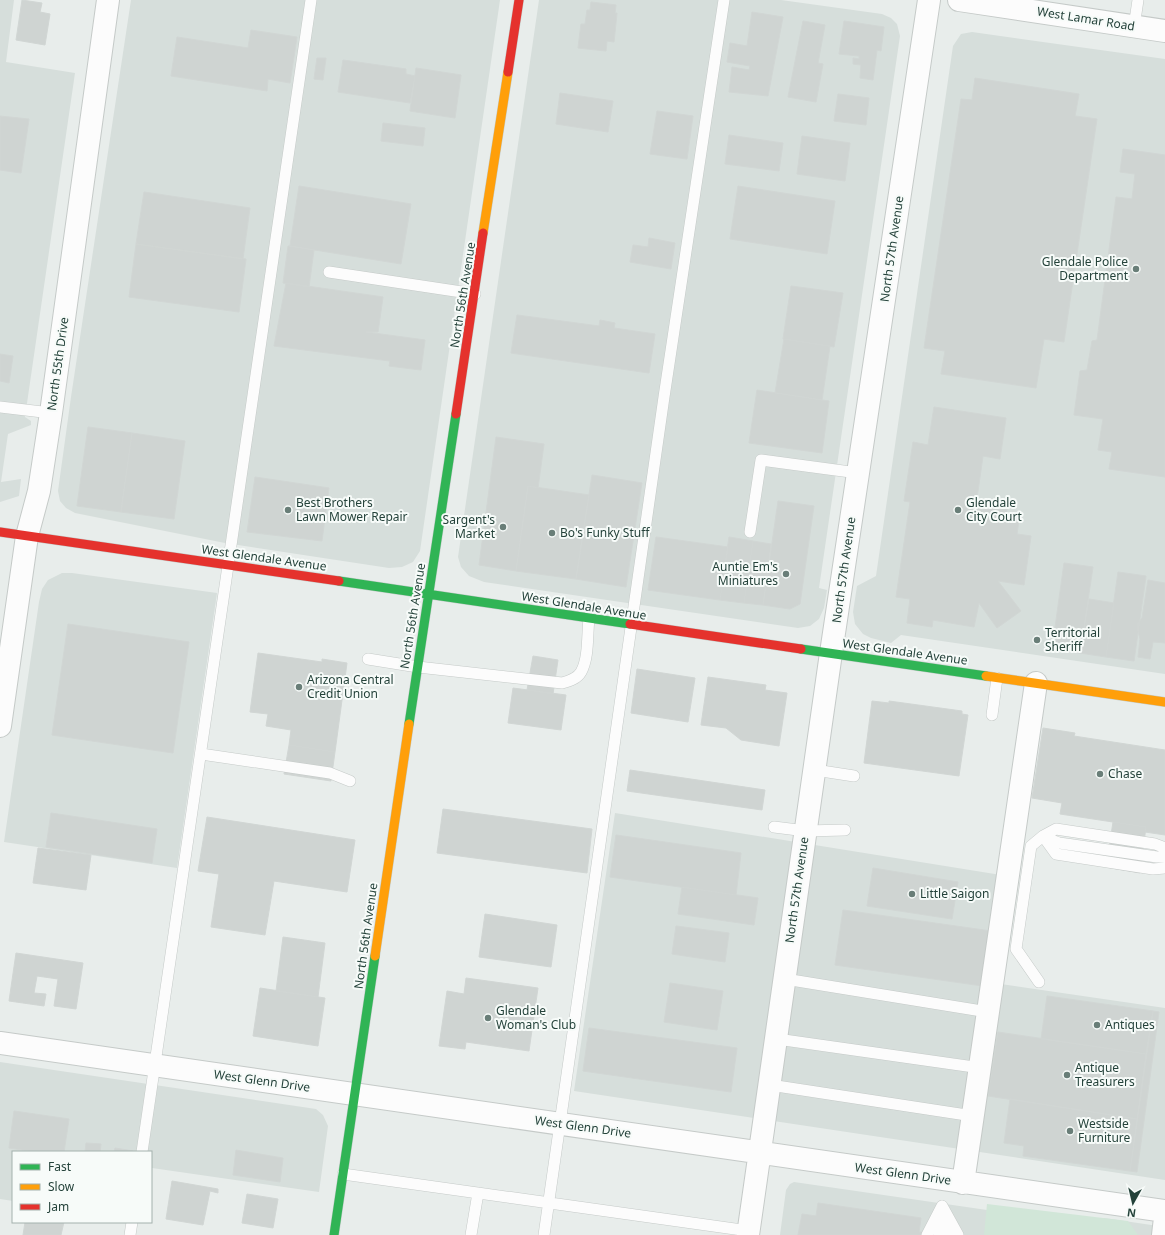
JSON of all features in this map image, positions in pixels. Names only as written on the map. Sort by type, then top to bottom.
[{"type":"street","name":"North 55th Drive","points":[[0,726],[3,678],[28,536],[39,491],[51,413],[108,0]]},
{"type":"street","name":"North 56th Avenue","points":[[334,1235],[428,594],[519,0]]},
{"type":"street","name":"North 57th Avenue","points":[[748,1233],[831,654],[929,0]]},
{"type":"street","name":"West Lamar Road","points":[[960,0],[1165,31]]},
{"type":"street","name":"West Glendale Avenue","points":[[0,532],[1165,702]]},
{"type":"street","points":[[963,1183],[1036,683]]},
{"type":"street","name":"West Glenn Drive","points":[[0,1043],[1165,1211]]},
{"type":"street","points":[[1163,1235],[1165,1218]]},
{"type":"lane","points":[[142,1151],[312,0]]},
{"type":"lane","points":[[544,1235],[550,1202],[668,369],[724,0]]},
{"type":"lane","points":[[1134,26],[1138,0]]},
{"type":"lane","points":[[329,272],[475,294]]},
{"type":"lane","points":[[0,407],[51,413]]},
{"type":"lane","points":[[750,532],[761,460],[858,473]]},
{"type":"lane","points":[[368,659],[418,667],[562,683],[573,680],[580,673],[584,662],[589,619]]},
{"type":"lane","points":[[992,715],[997,678]]},
{"type":"lane","points":[[201,754],[330,772],[350,780]]},
{"type":"lane","points":[[815,770],[854,776]]},
{"type":"lane","points":[[774,827],[806,831],[845,830]]},
{"type":"lane","points":[[1039,982],[1016,949],[1031,846],[1043,836],[1056,829],[1155,844],[1165,848]]},
{"type":"lane","points":[[1043,836],[1059,843],[1165,857]]},
{"type":"lane","points":[[1043,836],[1056,854],[1153,869],[1165,868]]},
{"type":"lane","points":[[785,980],[988,1012]]},
{"type":"lane","points":[[777,1039],[980,1068]]},
{"type":"lane","points":[[770,1085],[973,1116]]},
{"type":"lane","points":[[343,1174],[550,1202],[748,1233]]},
{"type":"lane","points":[[471,1235],[478,1192]]},
{"type":"lane","points":[[927,1235],[942,1206]]},
{"type":"lane","points":[[938,1235],[942,1206]]},
{"type":"lane","points":[[942,1206],[948,1235]]},
{"type":"lane","points":[[942,1206],[958,1235]]},
{"type":"lane","points":[[130,1235],[132,1223]]},
{"type":"shaded area","points":[[0,0],[14,0],[6,62],[75,73],[25,417],[31,421],[31,425],[8,434],[1,482],[21,479],[19,496],[0,502]]},
{"type":"shaded area","points":[[131,0],[500,0],[420,551],[413,562],[402,567],[389,568],[225,543],[75,513],[66,508],[60,501],[58,491],[71,397]]},
{"type":"shaded area","points":[[539,0],[781,0],[882,14],[891,18],[897,24],[900,36],[819,588],[827,590],[824,608],[819,619],[810,626],[798,628],[484,582],[469,576],[461,567],[458,557]]},
{"type":"shaded area","points":[[972,32],[1165,59],[1165,674],[901,635],[891,643],[871,638],[863,634],[855,624],[853,612],[857,586],[876,576],[953,46],[961,34]]},
{"type":"shaded area","points":[[62,573],[72,573],[217,593],[177,868],[4,842],[39,602],[42,589],[48,580]]},
{"type":"shaded area","points":[[615,813],[1001,875],[987,982],[1165,1008],[1165,1180],[574,1091]]},
{"type":"shaded area","points":[[0,1062],[316,1109],[323,1115],[328,1126],[319,1192],[152,1168],[152,1151],[12,1151],[12,1201],[0,1199]]},
{"type":"shaded area","points":[[794,1182],[1069,1222],[1104,1218],[1165,1227],[1165,1235],[780,1235],[786,1190],[790,1184]]},
{"type":"green space","points":[[987,1204],[1128,1221],[1138,1235],[984,1235]]},
{"type":"building","points":[[22,0],[42,3],[40,12],[50,14],[45,45],[16,40]]},
{"type":"building","points":[[591,2],[616,5],[615,13],[617,13],[614,42],[607,41],[606,51],[578,48],[581,24],[585,24],[587,10],[590,10]]},
{"type":"building","points":[[752,12],[783,17],[768,96],[729,92],[732,67],[749,70],[750,66],[727,62],[730,43],[747,46]]},
{"type":"building","points":[[803,21],[825,25],[818,63],[823,64],[816,102],[788,97]]},
{"type":"building","points":[[844,21],[884,27],[881,51],[877,50],[873,80],[860,78],[861,65],[853,64],[853,58],[859,59],[859,56],[839,54]]},
{"type":"building","points":[[251,30],[297,37],[290,83],[268,79],[267,91],[171,76],[177,37],[248,48]]},
{"type":"building","points":[[317,58],[326,58],[323,80],[314,79]]},
{"type":"building","points":[[343,60],[406,69],[406,74],[415,76],[410,103],[338,92]]},
{"type":"building","points":[[416,68],[461,75],[455,118],[410,111]]},
{"type":"building","points":[[975,78],[1079,94],[1075,116],[1097,119],[1064,342],[1044,339],[1036,388],[941,374],[945,351],[924,348],[961,99],[972,100]]},
{"type":"building","points":[[560,93],[613,101],[608,132],[556,124]]},
{"type":"building","points":[[838,94],[869,98],[866,125],[834,121]]},
{"type":"building","points":[[657,111],[693,116],[687,159],[650,154]]},
{"type":"building","points":[[0,116],[29,119],[21,173],[0,170]]},
{"type":"building","points":[[383,123],[425,128],[423,146],[381,141]]},
{"type":"building","points":[[729,135],[783,143],[779,171],[725,164]]},
{"type":"building","points":[[802,136],[850,143],[845,181],[797,174]]},
{"type":"building","name":"Glendale Police Department","points":[[1123,149],[1165,155],[1165,477],[1109,469],[1112,452],[1098,450],[1103,419],[1074,415],[1080,371],[1087,370],[1092,341],[1097,340],[1116,197],[1132,199],[1135,174],[1120,172]]},
{"type":"building","points":[[299,186],[411,204],[401,264],[290,246]]},
{"type":"building","points":[[738,186],[835,201],[827,254],[730,239]]},
{"type":"building","points":[[144,192],[250,208],[243,259],[136,244]]},
{"type":"building","points":[[649,238],[675,243],[671,269],[630,262],[633,245],[648,247]]},
{"type":"building","points":[[136,244],[246,259],[239,312],[129,297]]},
{"type":"building","points":[[288,246],[314,250],[309,287],[283,283]]},
{"type":"building","points":[[286,283],[383,297],[378,332],[366,332],[425,340],[421,370],[389,366],[390,361],[274,346]]},
{"type":"building","points":[[791,286],[843,293],[834,347],[783,339]]},
{"type":"building","points":[[517,315],[599,326],[600,320],[615,323],[614,328],[655,334],[649,373],[511,353]]},
{"type":"building","points":[[784,339],[830,346],[822,400],[775,393]]},
{"type":"building","points":[[0,354],[13,356],[9,383],[0,381]]},
{"type":"building","points":[[757,390],[829,401],[822,453],[749,443]]},
{"type":"building","name":"Glendale City Court","points":[[934,407],[1006,418],[1000,459],[983,456],[977,498],[1008,503],[1006,518],[1019,520],[1017,534],[1031,536],[1024,585],[998,581],[1021,611],[997,628],[979,603],[974,627],[933,620],[932,627],[907,623],[910,599],[896,597],[910,502],[904,501],[913,442],[928,445]]},
{"type":"building","points":[[88,427],[132,433],[121,512],[77,506]]},
{"type":"building","points":[[132,433],[185,441],[174,519],[121,512]]},
{"type":"building","name":"Sargent's Market","points":[[496,437],[544,444],[538,488],[528,486],[516,571],[479,565]]},
{"type":"building","points":[[592,475],[642,483],[626,587],[576,579]]},
{"type":"building","name":"Best Brothers Lawn Mower Repair","points":[[255,477],[329,488],[322,541],[247,532]]},
{"type":"building","name":"Bo's Funky Stuff","points":[[528,486],[589,495],[576,579],[516,571]]},
{"type":"building","name":"Auntie Em's Miniatures","points":[[778,501],[814,506],[800,604],[790,609],[763,605]]},
{"type":"building","points":[[656,537],[728,547],[720,600],[648,590]]},
{"type":"building","points":[[729,537],[753,541],[744,603],[720,600]]},
{"type":"building","points":[[753,541],[771,544],[763,605],[744,603]]},
{"type":"building","points":[[1064,563],[1093,567],[1080,653],[1052,649]]},
{"type":"building","points":[[1118,572],[1146,576],[1134,661],[1106,657]]},
{"type":"building","points":[[1148,580],[1165,583],[1165,643],[1153,642],[1150,659],[1138,657],[1140,639],[1138,623],[1142,618]]},
{"type":"building","points":[[1089,599],[1114,603],[1106,657],[1080,653]]},
{"type":"building","points":[[68,624],[189,642],[173,753],[52,735]]},
{"type":"building","name":"Arizona Central Credit Union","points":[[258,653],[322,662],[322,659],[347,663],[335,752],[289,745],[291,730],[266,726],[268,714],[250,712]]},
{"type":"building","points":[[533,656],[558,660],[553,694],[527,690]]},
{"type":"building","points":[[637,669],[695,678],[688,722],[631,713]]},
{"type":"building","points":[[708,677],[766,685],[765,690],[787,693],[779,746],[741,740],[726,728],[701,725]]},
{"type":"building","points":[[513,688],[566,695],[561,730],[508,723]]},
{"type":"building","points":[[872,701],[889,703],[889,701],[962,711],[962,714],[968,715],[959,776],[864,763]]},
{"type":"building","name":"Chase","points":[[1043,728],[1075,733],[1074,736],[1165,750],[1165,835],[1145,832],[1146,827],[1060,814],[1062,803],[1032,798]]},
{"type":"building","points":[[289,745],[335,752],[331,781],[284,774]]},
{"type":"building","points":[[630,770],[765,790],[762,810],[627,791]]},
{"type":"building","points":[[443,809],[592,829],[587,873],[437,853]]},
{"type":"building","points":[[51,813],[157,829],[152,863],[46,847]]},
{"type":"building","points":[[207,817],[355,840],[347,892],[274,881],[265,935],[211,927],[219,874],[198,871]]},
{"type":"building","points":[[1113,822],[1146,827],[1140,873],[1106,867]]},
{"type":"building","points":[[616,835],[741,853],[736,895],[610,877]]},
{"type":"building","points":[[38,848],[91,855],[86,890],[33,883]]},
{"type":"building","name":"Little Saigon","points":[[873,868],[958,882],[952,919],[867,906]]},
{"type":"building","points":[[682,887],[758,898],[754,925],[678,914]]},
{"type":"building","points":[[843,910],[991,931],[983,986],[835,965]]},
{"type":"building","points":[[485,914],[557,925],[551,967],[479,957]]},
{"type":"building","points":[[676,926],[729,933],[725,962],[672,954]]},
{"type":"building","points":[[283,937],[325,943],[318,997],[276,991]]},
{"type":"building","points":[[16,953],[83,963],[76,1009],[54,1006],[58,979],[37,976],[34,993],[46,994],[44,1006],[9,1001]]},
{"type":"building","name":"Glendale Woman's Club","points":[[466,978],[538,988],[529,1051],[466,1042],[465,1049],[439,1046],[447,991],[464,994]]},
{"type":"building","points":[[670,983],[723,991],[717,1030],[664,1022]]},
{"type":"building","points":[[260,988],[325,998],[318,1046],[253,1036]]},
{"type":"building","name":"Antiques","points":[[1047,996],[1153,1011],[1146,1054],[1041,1039]]},
{"type":"building","points":[[1153,1011],[1159,1012],[1137,1172],[1130,1171]]},
{"type":"building","points":[[589,1028],[737,1048],[731,1092],[583,1071]]},
{"type":"building","name":"Antique Treasurers","points":[[998,1032],[1146,1054],[1137,1119],[988,1096]]},
{"type":"building","name":"Westside Furniture","points":[[1010,1099],[1137,1119],[1130,1171],[1023,1156],[1024,1146],[1004,1143]]},
{"type":"building","points":[[14,1111],[69,1119],[64,1151],[29,1151],[9,1148]]},
{"type":"building","points":[[86,1143],[101,1144],[100,1151],[85,1151]]},
{"type":"building","points":[[115,1148],[133,1151],[114,1151]]},
{"type":"building","points":[[236,1150],[283,1158],[280,1182],[233,1175]]},
{"type":"building","points":[[172,1181],[218,1189],[218,1193],[210,1191],[203,1225],[166,1219]]},
{"type":"building","points":[[247,1194],[278,1199],[273,1228],[242,1223]]},
{"type":"building","points":[[818,1203],[921,1218],[919,1232],[923,1232],[923,1235],[798,1235],[802,1214],[816,1216]]},
{"type":"building","points":[[25,1223],[64,1223],[61,1235],[23,1235]]},
{"type":"traffic: fast","points":[[409,724],[456,414]]},
{"type":"traffic: fast","points":[[339,581],[630,624]]},
{"type":"traffic: fast","points":[[801,649],[986,676]]},
{"type":"traffic: fast","points":[[334,1235],[375,956]]},
{"type":"traffic: slow","points":[[483,233],[508,72]]},
{"type":"traffic: slow","points":[[986,676],[1165,702]]},
{"type":"traffic: slow","points":[[375,956],[409,724]]},
{"type":"traffic: jam","points":[[508,72],[519,0]]},
{"type":"traffic: jam","points":[[456,414],[483,233]]},
{"type":"traffic: jam","points":[[0,532],[339,581]]},
{"type":"traffic: jam","points":[[630,624],[801,649]]},
{"type":"place","name":"Glendale Police Department","points":[[1136,269]]},
{"type":"place","name":"Best Brothers Lawn Mower Repair","points":[[288,510]]},
{"type":"place","name":"Glendale City Court","points":[[958,510]]},
{"type":"place","name":"Sargent's Market","points":[[503,527]]},
{"type":"place","name":"Bo's Funky Stuff","points":[[552,533]]},
{"type":"place","name":"Auntie Em's Miniatures","points":[[786,574]]},
{"type":"place","name":"Territorial Sheriff","points":[[1037,640]]},
{"type":"place","name":"Arizona Central Credit Union","points":[[299,687]]},
{"type":"place","name":"Chase","points":[[1100,774]]},
{"type":"place","name":"Little Saigon","points":[[912,894]]},
{"type":"place","name":"Glendale Woman's Club","points":[[488,1018]]},
{"type":"place","name":"Antiques","points":[[1097,1025]]},
{"type":"place","name":"Antique Treasurers","points":[[1067,1075]]},
{"type":"place","name":"Westside Furniture","points":[[1070,1131]]}]
